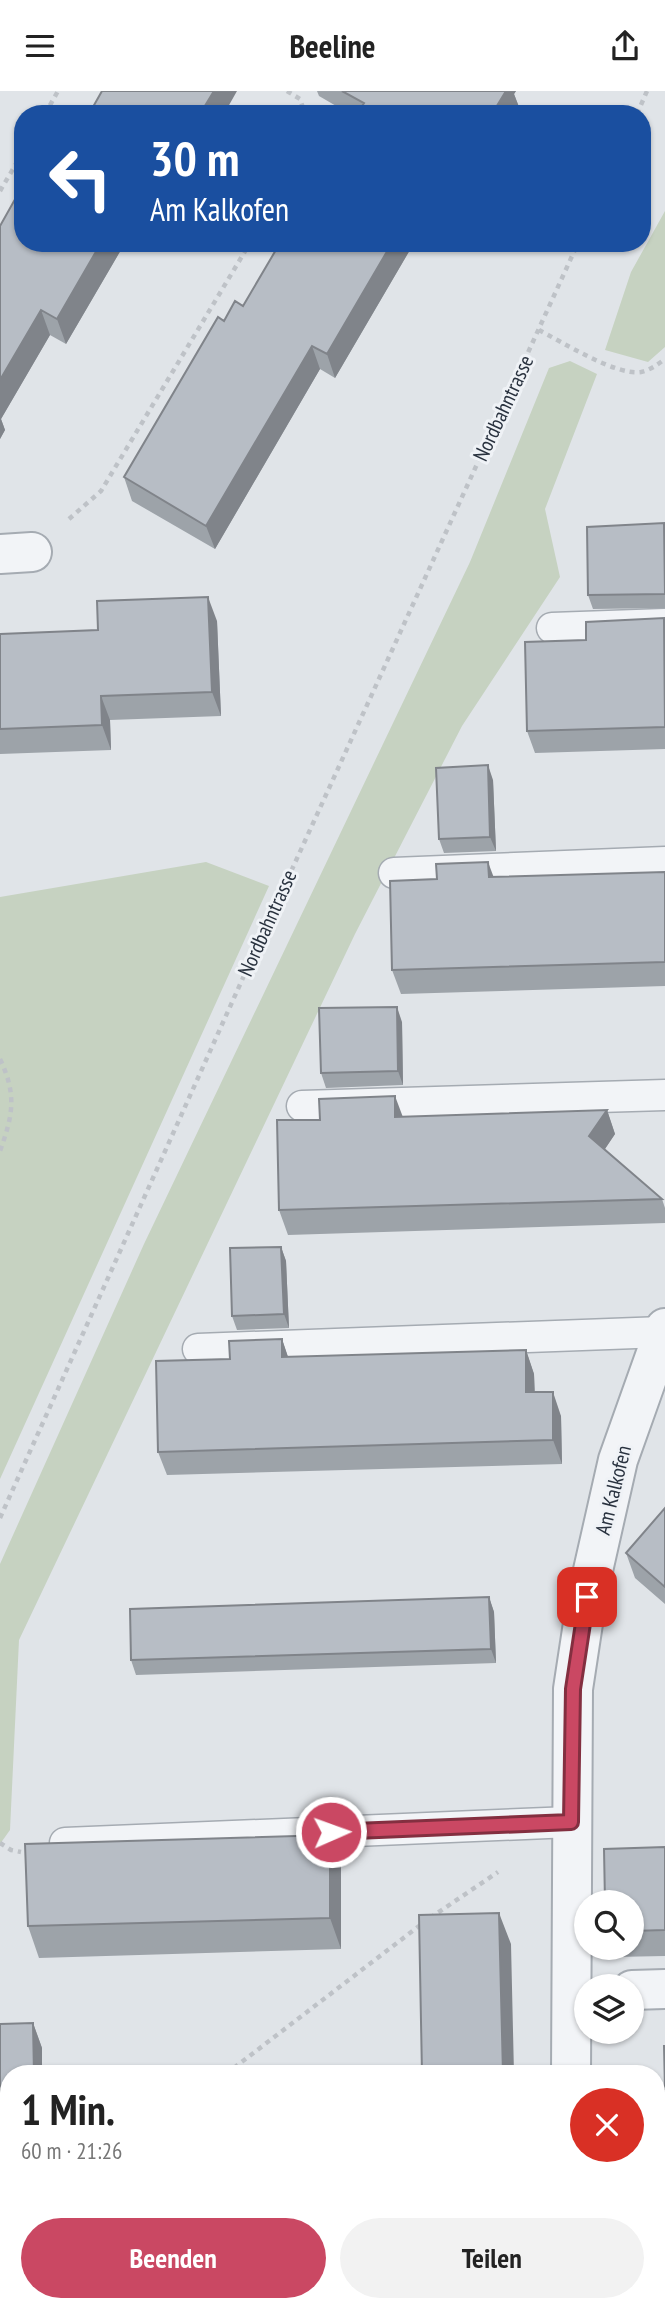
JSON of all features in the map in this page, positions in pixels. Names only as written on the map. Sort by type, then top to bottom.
[{"type":"street","name":"Am Kalkofen","points":[[578,1974],[571,1822],[573,1689],[587,1597],[618,1460],[664,1330]]},
{"type":"street","points":[[644,1990],[665,1989]]},
{"type":"street","name":"Am Kalkofen","points":[[572,2065],[574,2043]]},
{"type":"lane","points":[[552,628],[665,624]]},
{"type":"lane","points":[[394,873],[665,862]]},
{"type":"lane","points":[[302,1106],[665,1095]]},
{"type":"lane","points":[[198,1349],[664,1330]]},
{"type":"lane","points":[[65,1843],[571,1822]]},
{"type":"path","points":[[287,91],[300,99],[302,105]]},
{"type":"path","points":[[0,191],[14,167]]},
{"type":"path","points":[[16,553],[101,491],[245,252]]},
{"type":"path","name":"Nordbahntrasse","points":[[0,1518],[277,901],[574,252]]},
{"type":"path","points":[[539,330],[619,370],[638,373],[665,359]]},
{"type":"path","points":[[0,1059],[9,1077],[13,1101],[11,1121],[0,1151]]},
{"type":"path","points":[[238,2065],[434,1915],[502,1869]]},
{"type":"green space","points":[[665,211],[665,347],[648,362],[605,350],[631,272],[642,252],[651,252],[651,236]]},
{"type":"green space","points":[[570,361],[597,374],[545,509],[560,577],[462,726],[355,934],[19,1640],[10,1830],[0,1844],[0,1564],[144,1244],[470,562],[549,368]]},
{"type":"green space","points":[[206,862],[269,886],[0,1479],[0,897]]},
{"type":"building","points":[[102,91],[214,91],[205,105],[94,105]]},
{"type":"building","points":[[342,91],[506,91],[497,105],[363,105],[364,103]]},
{"type":"building","points":[[14,201],[14,252],[96,252],[57,319],[41,310],[0,380],[0,226]]},
{"type":"building","points":[[275,252],[387,252],[327,354],[312,346],[206,526],[124,477],[218,317],[224,321],[235,301],[243,306]]},
{"type":"building","points":[[664,523],[665,594],[588,595],[587,527]]},
{"type":"building","points":[[208,597],[212,692],[101,696],[102,725],[0,729],[0,634],[98,630],[97,601]]},
{"type":"building","points":[[664,618],[665,727],[527,731],[525,642],[586,640],[586,622]]},
{"type":"building","points":[[488,765],[490,837],[439,839],[436,768]]},
{"type":"building","points":[[488,862],[489,877],[665,872],[665,962],[392,970],[390,881],[437,879],[436,864]]},
{"type":"building","points":[[397,1007],[398,1071],[321,1073],[319,1008]]},
{"type":"building","points":[[395,1096],[395,1117],[607,1110],[589,1136],[662,1199],[279,1210],[277,1120],[320,1120],[319,1099]]},
{"type":"building","points":[[281,1247],[284,1314],[232,1316],[230,1248]]},
{"type":"building","points":[[282,1339],[282,1357],[526,1350],[526,1392],[553,1392],[553,1440],[158,1452],[156,1361],[230,1359],[229,1341]]},
{"type":"building","points":[[665,1508],[665,1587],[626,1553]]},
{"type":"building","points":[[489,1597],[491,1649],[131,1660],[130,1609]]},
{"type":"building","points":[[330,1835],[330,1918],[28,1926],[25,1844]]},
{"type":"building","points":[[665,1847],[665,1930],[644,1931],[644,1890],[605,1890],[604,1849]]},
{"type":"building","points":[[499,1913],[503,2065],[422,2065],[419,1915]]},
{"type":"building","points":[[33,2023],[34,2065],[0,2065],[0,2024]]},
{"type":"route","points":[[331,1832],[571,1822],[573,1689],[587,1597]]}]
